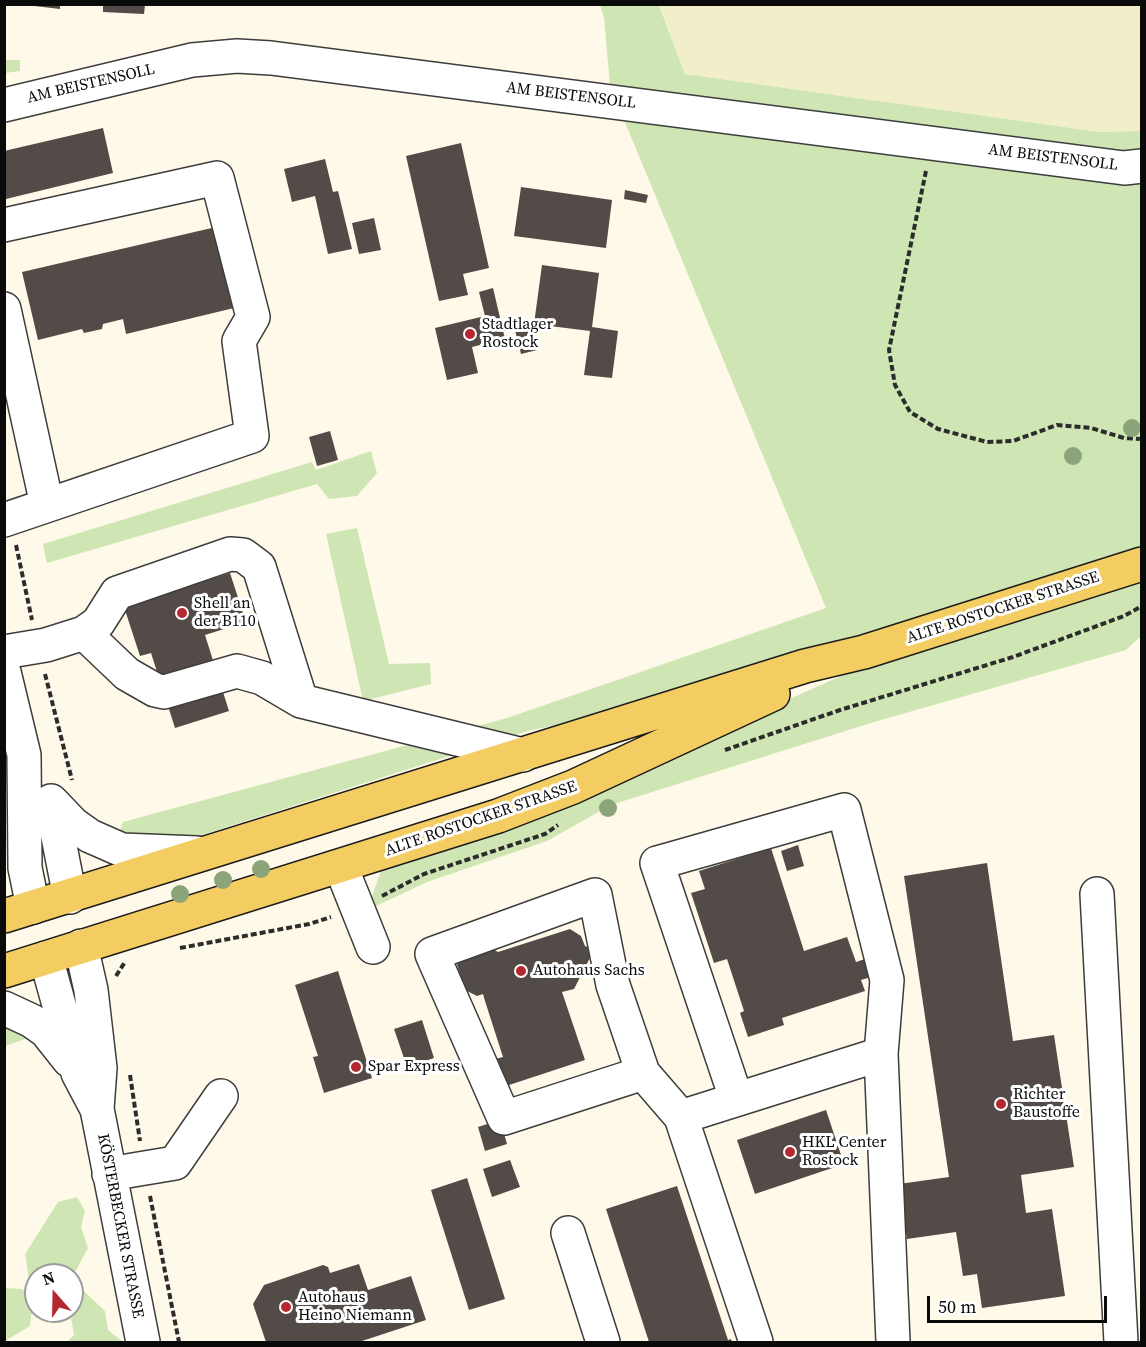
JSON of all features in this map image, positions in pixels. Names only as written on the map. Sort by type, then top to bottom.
[{"type":"main road","name":"ALTE ROSTOCKER STRASSE","points":[[19,912],[805,666],[864,652],[1142,564]]},
{"type":"main road","name":"ALTE ROSTOCKER STRASSE","points":[[4,971],[498,816],[573,787],[864,652]]},
{"type":"main road","points":[[70,897],[81,946]]},
{"type":"main road","points":[[19,912],[46,958]]},
{"type":"street","name":"AM BEISTENSOLL","points":[[4,105],[192,60],[248,56],[1124,168],[1142,166]]},
{"type":"street","points":[[4,225],[217,178],[253,317],[238,341],[252,436],[7,519]]},
{"type":"street","points":[[4,309],[47,505]]},
{"type":"street","points":[[4,652],[38,646],[84,633],[98,622],[117,592],[230,554],[243,555],[259,567],[302,701]]},
{"type":"street","points":[[84,633],[127,674],[155,690],[164,692],[237,671],[262,678],[302,701],[523,755]]},
{"type":"street","points":[[4,672],[24,755],[25,868],[19,912]]},
{"type":"street","points":[[24,755],[63,793],[73,824],[90,836],[122,850],[210,853]]},
{"type":"street","points":[[63,793],[70,897]]},
{"type":"street","points":[[736,1098],[657,863],[844,810],[887,980],[881,1054],[893,1342]]},
{"type":"street","points":[[341,867],[373,947]]},
{"type":"street","points":[[1097,894],[1121,1342]]},
{"type":"street","points":[[642,1072],[504,1118],[432,954],[595,895],[613,985],[642,1072],[681,1117],[756,1342]]},
{"type":"street","name":"KÖSTERBECKER STRASSE","points":[[81,946],[90,984],[100,1068],[97,1109],[143,1342]]},
{"type":"street","name":"KÖSTERBECKER STRASSE","points":[[46,958],[78,1073]]},
{"type":"street","name":"KÖSTERBECKER STRASSE","points":[[4,1008],[32,1021],[46,1031],[78,1073],[97,1109]]},
{"type":"street","points":[[681,1117],[881,1054]]},
{"type":"street","points":[[110,1174],[175,1163],[221,1096]]},
{"type":"street","points":[[568,1233],[603,1342]]},
{"type":"path","points":[[926,171],[889,350],[895,385],[910,412],[938,429],[987,442],[1013,441],[1057,425],[1091,428],[1124,438],[1142,439]]},
{"type":"path","points":[[7,519],[38,646],[63,793]]},
{"type":"shaded area","points":[[660,5],[1141,5],[1141,131],[1100,132],[685,74]]},
{"type":"green space","points":[[600,5],[659,5],[685,74],[1100,132],[1141,131],[1142,635],[1126,650],[874,722],[611,805],[547,841],[427,882],[374,907],[372,896],[381,871],[401,858],[711,734],[859,668],[531,730],[186,840],[117,839],[123,822],[507,718],[826,608],[610,86],[604,17]]},
{"type":"green space","points":[[5,60],[20,60],[20,71],[5,73]]},
{"type":"green space","points":[[371,451],[377,473],[357,496],[329,499],[317,484],[47,563],[43,544],[312,462],[316,470]]},
{"type":"green space","points":[[357,528],[389,664],[430,663],[431,684],[363,701],[326,534]]},
{"type":"green space","points":[[5,1023],[31,1037],[5,1046]]},
{"type":"green space","points":[[77,1197],[85,1211],[81,1227],[88,1248],[80,1263],[26,1263],[25,1254],[58,1202]]},
{"type":"green space","points":[[5,1288],[22,1289],[24,1291],[24,1323],[30,1323],[30,1326],[5,1341]]},
{"type":"green space","points":[[84,1291],[105,1311],[108,1330],[123,1342],[67,1342],[74,1335],[72,1323],[84,1323]]},
{"type":"building","points":[[17,4],[60,4],[60,9]]},
{"type":"building","points":[[103,5],[145,5],[144,14],[103,12]]},
{"type":"building","points":[[103,128],[113,173],[6,199],[4,151]]},
{"type":"building","points":[[461,143],[489,268],[463,274],[468,295],[439,301],[406,156]]},
{"type":"building","points":[[325,159],[333,192],[338,191],[352,249],[328,254],[315,196],[292,202],[284,169]]},
{"type":"building","points":[[521,187],[612,200],[606,248],[514,236]]},
{"type":"building","points":[[625,190],[648,195],[646,203],[624,199]]},
{"type":"building","points":[[374,218],[381,250],[359,254],[352,223]]},
{"type":"building","points":[[216,227],[234,308],[126,334],[123,319],[103,324],[102,329],[84,333],[82,329],[38,340],[22,272]]},
{"type":"building","points":[[542,265],[599,273],[592,327],[618,331],[612,378],[584,375],[590,331],[534,324]]},
{"type":"building","name":"Stadtlager Rostock","points":[[493,288],[505,339],[472,347],[478,373],[447,380],[435,328],[485,316],[479,292]]},
{"type":"building","points":[[531,326],[537,350],[521,354],[515,330]]},
{"type":"building","points":[[330,431],[338,460],[317,466],[309,437]]},
{"type":"building","points":[[230,573],[246,622],[205,635],[229,711],[175,728],[151,653],[140,656],[124,607]]},
{"type":"building","points":[[798,845],[804,866],[787,871],[781,851]]},
{"type":"building","points":[[771,848],[804,951],[847,937],[856,962],[865,959],[871,977],[861,980],[865,991],[782,1018],[784,1025],[748,1037],[740,1013],[744,1011],[727,959],[714,963],[691,893],[705,889],[699,871]]},
{"type":"building","name":"Richter Baustoffe","points":[[987,863],[1013,1041],[1054,1035],[1074,1167],[1021,1175],[1026,1213],[1052,1209],[1065,1296],[982,1308],[977,1274],[963,1276],[956,1232],[907,1239],[899,1184],[949,1177],[904,876]]},
{"type":"building","points":[[570,929],[581,936],[585,946],[594,950],[574,989],[562,992],[585,1060],[500,1088],[491,1060],[503,1057],[483,994],[477,996],[465,990],[457,965],[464,954],[488,946],[498,952]]},
{"type":"building","points":[[338,971],[372,1078],[324,1093],[313,1057],[318,1056],[295,985]]},
{"type":"building","points":[[422,1020],[434,1058],[407,1067],[394,1029]]},
{"type":"building","name":"HKL Center Rostock","points":[[826,1110],[844,1164],[755,1194],[737,1140]]},
{"type":"building","points":[[500,1120],[507,1144],[485,1151],[478,1127]]},
{"type":"building","points":[[510,1160],[520,1187],[492,1197],[483,1169]]},
{"type":"building","points":[[467,1178],[505,1299],[469,1310],[431,1190]]},
{"type":"building","points":[[677,1186],[728,1340],[731,1339],[732,1342],[649,1342],[606,1209]]},
{"type":"building","points":[[359,1264],[368,1290],[411,1276],[426,1320],[359,1342],[266,1342],[253,1304],[264,1285],[323,1265],[328,1267],[330,1273]]},
{"type":"place","name":"Stadtlager Rostock","points":[[470,334]]},
{"type":"place","name":"Shell an der B110","points":[[182,613]]},
{"type":"place","name":"Autohaus Sachs","points":[[521,971]]},
{"type":"place","name":"Spar Express","points":[[356,1067]]},
{"type":"place","name":"Richter Baustoffe","points":[[1001,1104]]},
{"type":"place","name":"HKL Center Rostock","points":[[790,1152]]},
{"type":"place","name":"Autohaus Heino Niemann","points":[[286,1307]]}]
